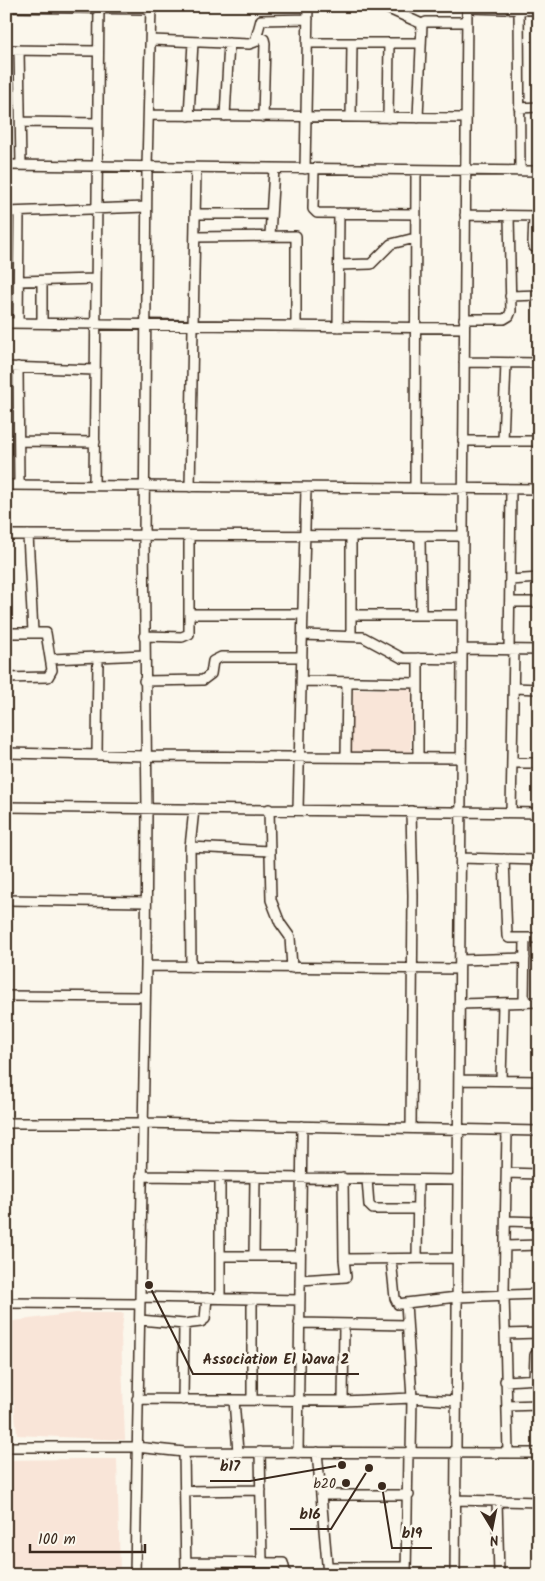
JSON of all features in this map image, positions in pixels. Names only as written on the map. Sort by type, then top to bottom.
[{"type":"street","points":[[308,6],[306,117],[314,212],[416,214]]},
{"type":"street","points":[[382,6],[422,24],[426,22],[467,22]]},
{"type":"street","points":[[6,7],[151,8],[152,40],[146,207],[144,486],[144,681],[147,756],[146,966],[135,1575]]},
{"type":"street","points":[[94,486],[96,123],[99,7]]},
{"type":"street","points":[[455,1575],[462,659],[461,536],[464,441],[467,7],[539,10]]},
{"type":"street","points":[[518,8],[520,170]]},
{"type":"street","points":[[152,40],[249,44],[255,42],[258,36],[258,25],[261,20],[308,19]]},
{"type":"street","points":[[418,118],[422,24]]},
{"type":"street","points":[[258,36],[264,39],[266,43],[263,116]]},
{"type":"street","points":[[189,116],[193,42]]},
{"type":"street","points":[[225,116],[229,43]]},
{"type":"street","points":[[307,43],[420,43]]},
{"type":"street","points":[[351,117],[352,43]]},
{"type":"street","points":[[388,118],[389,43]]},
{"type":"street","points":[[6,50],[97,51]]},
{"type":"street","points":[[19,50],[21,165]]},
{"type":"street","points":[[519,108],[539,107]]},
{"type":"street","points":[[149,116],[466,118]]},
{"type":"street","points":[[21,122],[96,123]]},
{"type":"street","points":[[6,165],[147,168],[539,170]]},
{"type":"street","points":[[190,486],[196,168]]},
{"type":"street","points":[[270,235],[274,168]]},
{"type":"street","points":[[415,488],[416,170]]},
{"type":"street","points":[[6,212],[146,207]]},
{"type":"street","points":[[18,323],[19,212]]},
{"type":"street","points":[[338,327],[339,213]]},
{"type":"street","points":[[195,214],[272,214]]},
{"type":"street","points":[[465,215],[536,216],[533,243],[534,247],[539,249]]},
{"type":"street","points":[[6,323],[415,328],[504,319],[509,316],[511,311],[509,216]]},
{"type":"street","points":[[195,237],[294,235],[296,239],[296,326]]},
{"type":"street","points":[[339,265],[371,264],[376,262],[385,248],[392,244],[415,238]]},
{"type":"street","points":[[18,281],[96,279]]},
{"type":"street","points":[[42,281],[42,323]]},
{"type":"street","points":[[510,296],[539,295]]},
{"type":"street","points":[[464,362],[539,363]]},
{"type":"street","points":[[503,441],[506,363]]},
{"type":"street","points":[[6,367],[95,370]]},
{"type":"street","points":[[18,367],[19,485]]},
{"type":"street","points":[[19,441],[95,442]]},
{"type":"street","points":[[464,441],[539,441]]},
{"type":"street","points":[[6,485],[539,489]]},
{"type":"street","points":[[298,809],[306,488]]},
{"type":"street","points":[[511,489],[510,602],[514,688],[511,812]]},
{"type":"street","points":[[6,535],[461,536]]},
{"type":"street","points":[[28,535],[33,632]]},
{"type":"street","points":[[144,636],[186,636],[190,631],[189,536]]},
{"type":"street","points":[[351,536],[351,636]]},
{"type":"street","points":[[420,537],[421,614]]},
{"type":"street","points":[[510,580],[539,578]]},
{"type":"street","points":[[510,602],[539,602]]},
{"type":"street","points":[[189,614],[303,614]]},
{"type":"street","points":[[351,614],[462,615]]},
{"type":"street","points":[[6,633],[46,633],[52,670],[48,677],[6,678]]},
{"type":"street","points":[[302,635],[363,637],[396,656],[462,659]]},
{"type":"street","points":[[462,649],[539,650]]},
{"type":"street","points":[[51,659],[144,655]]},
{"type":"street","points":[[97,755],[98,656]]},
{"type":"street","points":[[144,681],[202,680],[211,674],[214,661],[221,658],[302,657]]},
{"type":"street","points":[[418,658],[418,758]]},
{"type":"street","points":[[301,681],[418,683]]},
{"type":"street","points":[[346,757],[347,682]]},
{"type":"street","points":[[514,688],[539,689]]},
{"type":"street","points":[[6,753],[461,758]]},
{"type":"street","points":[[512,763],[539,763]]},
{"type":"street","points":[[6,807],[539,813]]},
{"type":"street","points":[[191,967],[190,848],[194,809]]},
{"type":"street","points":[[269,809],[271,900],[280,923],[290,937],[292,968]]},
{"type":"street","points":[[410,1128],[413,895],[411,811]]},
{"type":"street","points":[[190,848],[270,850]]},
{"type":"street","points":[[460,858],[539,860]]},
{"type":"street","points":[[504,859],[507,936],[509,938],[539,938]]},
{"type":"street","points":[[6,900],[145,902]]},
{"type":"street","points":[[524,1003],[525,938]]},
{"type":"street","points":[[146,966],[411,969],[525,958]]},
{"type":"street","points":[[6,996],[145,997]]},
{"type":"street","points":[[459,1004],[539,1002]]},
{"type":"street","points":[[501,1080],[503,1004]]},
{"type":"street","points":[[459,1080],[539,1081]]},
{"type":"street","points":[[6,1123],[142,1123],[539,1131]]},
{"type":"street","points":[[298,1452],[302,1126]]},
{"type":"street","points":[[507,1131],[507,1221],[504,1293],[508,1453]]},
{"type":"street","points":[[507,1173],[539,1174]]},
{"type":"street","points":[[141,1176],[458,1180]]},
{"type":"street","points":[[220,1177],[220,1298]]},
{"type":"street","points":[[254,1178],[254,1256]]},
{"type":"street","points":[[300,1280],[346,1277],[342,1178]]},
{"type":"street","points":[[367,1179],[369,1205],[373,1209],[418,1209]]},
{"type":"street","points":[[417,1258],[418,1180]]},
{"type":"street","points":[[507,1221],[539,1222]]},
{"type":"street","points":[[506,1246],[539,1245]]},
{"type":"street","points":[[220,1256],[300,1256]]},
{"type":"street","points":[[391,1258],[394,1298],[398,1304],[457,1296],[504,1293],[539,1294]]},
{"type":"street","points":[[344,1259],[457,1258]]},
{"type":"street","points":[[140,1320],[184,1324],[204,1321],[207,1298]]},
{"type":"street","points":[[6,1304],[207,1298],[300,1300]]},
{"type":"street","points":[[252,1299],[252,1400]]},
{"type":"street","points":[[317,1452],[328,1571],[406,1571],[412,1398],[406,1303]]},
{"type":"street","points":[[300,1323],[407,1325]]},
{"type":"street","points":[[183,1400],[184,1324]]},
{"type":"street","points":[[343,1401],[344,1324]]},
{"type":"street","points":[[505,1334],[539,1333]]},
{"type":"street","points":[[505,1382],[536,1380],[535,1356],[539,1352]]},
{"type":"street","points":[[137,1399],[343,1401],[412,1398],[456,1401]]},
{"type":"street","points":[[234,1400],[238,1452]]},
{"type":"street","points":[[506,1406],[539,1405]]},
{"type":"street","points":[[6,1447],[136,1447],[184,1452],[539,1453]]},
{"type":"street","points":[[184,1452],[186,1575]]},
{"type":"street","points":[[260,1452],[262,1562]]},
{"type":"street","points":[[185,1491],[261,1490]]},
{"type":"street","points":[[321,1495],[408,1495]]},
{"type":"street","points":[[455,1500],[539,1502]]},
{"type":"street","points":[[497,1501],[499,1575]]},
{"type":"street","points":[[186,1562],[283,1563],[286,1565],[286,1575]]},
{"type":"shaded area","points":[[350,689],[412,689],[411,757],[350,757]]},
{"type":"shaded area","points":[[76,1313],[124,1313],[121,1335],[125,1440],[17,1435],[6,1322]]},
{"type":"shaded area","points":[[117,1459],[120,1573],[7,1573],[6,1460]]},
{"type":"place","name":"Association El Wava 2","points":[[149,1285]]},
{"type":"place","name":"b17","points":[[342,1465]]},
{"type":"place","name":"b16","points":[[369,1468]]},
{"type":"place","name":"b20","points":[[346,1483]]},
{"type":"place","name":"b19","points":[[382,1486]]}]
